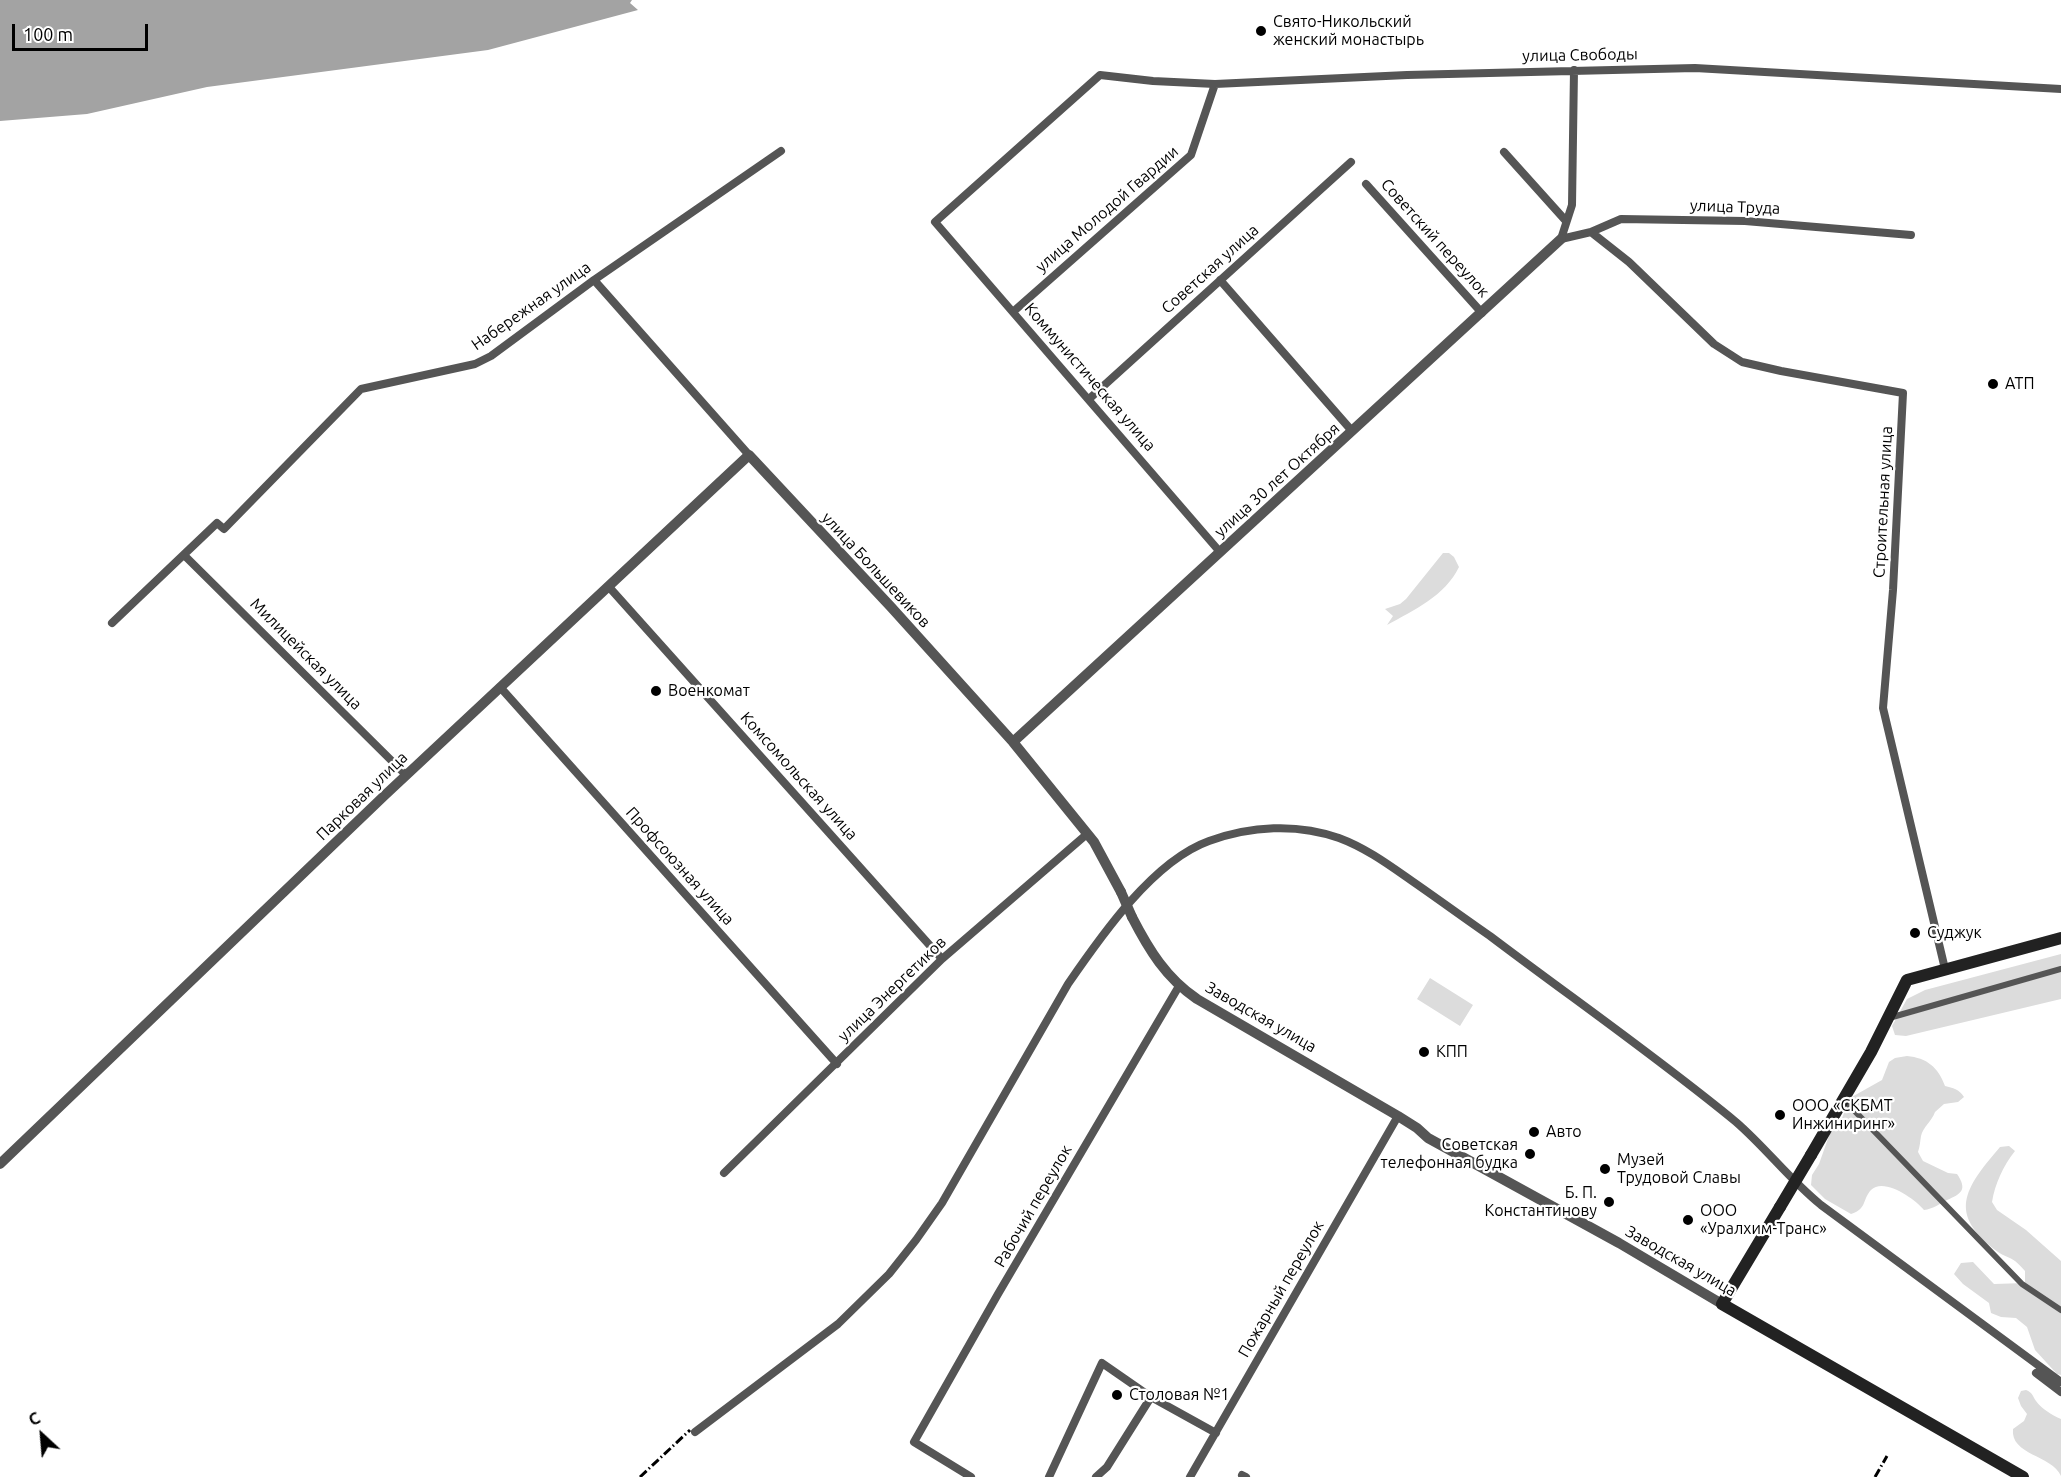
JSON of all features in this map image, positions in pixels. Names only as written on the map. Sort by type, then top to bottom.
[{"type":"main road","points":[[1722,1304],[1844,1100],[1907,980],[2061,938]]},
{"type":"main road","name":"Заводская улица","points":[[1722,1304],[2023,1477]]},
{"type":"street","name":"улица Свободы","points":[[935,222],[1100,75],[1153,81],[1215,84],[1407,75],[1695,68],[2061,89]]},
{"type":"street","points":[[1561,239],[1572,205],[1574,70]]},
{"type":"street","name":"улица Молодой Гвардии","points":[[1014,311],[1191,155],[1215,84]]},
{"type":"street","name":"Набережная улица","points":[[112,623],[217,523],[224,529],[361,389],[475,364],[503,348],[594,280],[781,151]]},
{"type":"street","points":[[1503,152],[1566,221]]},
{"type":"street","name":"Советская улица","points":[[1089,399],[1351,162]]},
{"type":"street","name":"Советский переулок","points":[[1365,184],[1482,313]]},
{"type":"street","name":"улица Труда","points":[[1561,239],[1591,232],[1621,219],[1745,220],[1911,235]]},
{"type":"street","name":"Коммунистическая улица","points":[[935,222],[1220,552]]},
{"type":"street","name":"Строительная улица","points":[[1591,232],[1629,262],[1714,344],[1742,362],[1903,393],[1893,590],[1883,708],[1946,969]]},
{"type":"street","name":"улица 30 лет Октября","points":[[1013,742],[1561,239]]},
{"type":"street","name":"улица Большевиков","points":[[594,280],[749,455],[1013,742],[1087,834],[1120,892]]},
{"type":"street","points":[[1220,280],[1352,431]]},
{"type":"street","name":"Парковая улица","points":[[0,1164],[406,775],[749,455]]},
{"type":"street","name":"Милицейская улица","points":[[184,555],[406,775]]},
{"type":"street","name":"Комсомольская улица","points":[[609,587],[942,959]]},
{"type":"street","name":"Профсоюзная улица","points":[[500,687],[837,1064]]},
{"type":"street","points":[[695,1432],[838,1324],[889,1274],[942,1203],[1068,984],[1091,952],[1153,877],[1170,862],[1198,845],[1232,834],[1265,828],[1304,830],[1326,834],[1349,842],[1379,858],[1680,1078],[1738,1124],[1792,1180],[1821,1205],[2061,1382]]},
{"type":"street","name":"улица Энергетиков","points":[[724,1173],[942,959],[1087,834]]},
{"type":"street","name":"Заводская улица","points":[[1120,892],[1150,952],[1179,986],[1197,999],[1398,1116],[1428,1138],[1618,1243],[1722,1304]]},
{"type":"street","points":[[1888,1018],[2061,969]]},
{"type":"street","name":"Рабочий переулок","points":[[971,1477],[914,1442],[1179,986]]},
{"type":"street","points":[[1844,1100],[2022,1284],[2061,1310]]},
{"type":"street","name":"Пожарный переулок","points":[[1190,1477],[1398,1116]]},
{"type":"street","points":[[1049,1477],[1102,1363],[1151,1396],[1215,1433]]},
{"type":"street","points":[[2036,1373],[2061,1392]]},
{"type":"street","points":[[1096,1477],[1107,1467],[1151,1396]]},
{"type":"shaded area","points":[[0,0],[632,0],[630,3],[638,10],[488,50],[207,87],[87,114],[0,121]]},
{"type":"shaded area","points":[[1443,553],[1449,553],[1454,557],[1459,567],[1446,586],[1428,601],[1387,625],[1393,616],[1385,609],[1400,604],[1406,599]]},
{"type":"shaded area","points":[[2061,954],[2061,999],[1906,1036],[1895,1035],[1892,1026],[1907,999],[1925,990]]},
{"type":"shaded area","points":[[1430,978],[1473,1005],[1460,1026],[1417,999]]},
{"type":"shaded area","points":[[1907,1056],[1926,1061],[1939,1074],[1945,1086],[1953,1088],[1964,1097],[1958,1102],[1944,1104],[1935,1112],[1922,1133],[1918,1152],[1923,1161],[1948,1173],[1957,1174],[1962,1184],[1961,1191],[1956,1196],[1924,1210],[1914,1200],[1899,1191],[1883,1186],[1877,1187],[1868,1194],[1860,1210],[1851,1214],[1825,1199],[1811,1185],[1812,1175],[1819,1164],[1830,1133],[1842,1118],[1850,1098],[1882,1080],[1889,1062],[1895,1058]]},
{"type":"shaded area","points":[[2009,1146],[2015,1151],[2000,1175],[1992,1202],[1997,1210],[2026,1230],[2061,1261],[2061,1375],[2057,1374],[2035,1350],[2027,1327],[2016,1318],[2001,1317],[1991,1313],[1989,1303],[1963,1284],[1954,1274],[1961,1263],[1973,1262],[1994,1284],[2025,1283],[2025,1271],[2015,1261],[2000,1253],[1982,1238],[1972,1225],[1967,1213],[1966,1201],[1977,1176],[2000,1147]]},
{"type":"shaded area","points":[[2026,1390],[2044,1409],[2061,1419],[2061,1476],[2049,1463],[2024,1450],[2014,1438],[2013,1429],[2024,1421],[2027,1414],[2018,1398],[2021,1391]]},
{"type":"railway","points":[[640,1477],[690,1430]]},
{"type":"railway","points":[[1875,1477],[1887,1456]]},
{"type":"place","name":"Свято-Никольский женский монастырь","points":[[1261,31]]},
{"type":"place","name":"АТП","points":[[1993,384]]},
{"type":"place","name":"Военкомат","points":[[656,691]]},
{"type":"place","name":"Суджук","points":[[1915,933]]},
{"type":"place","name":"КПП","points":[[1424,1052]]},
{"type":"place","name":"ООО «СКБМТ Инжиниринг»","points":[[1780,1115]]},
{"type":"place","name":"Авто","points":[[1534,1132]]},
{"type":"place","name":"Советская телефонная будка","points":[[1530,1154]]},
{"type":"place","name":"Музей Трудовой Славы","points":[[1605,1169]]},
{"type":"place","name":"Б. П. Константинову","points":[[1609,1202]]},
{"type":"place","name":"ООО «Уралхим-Транс»","points":[[1688,1220]]},
{"type":"place","name":"Столовая №1","points":[[1117,1395]]}]
